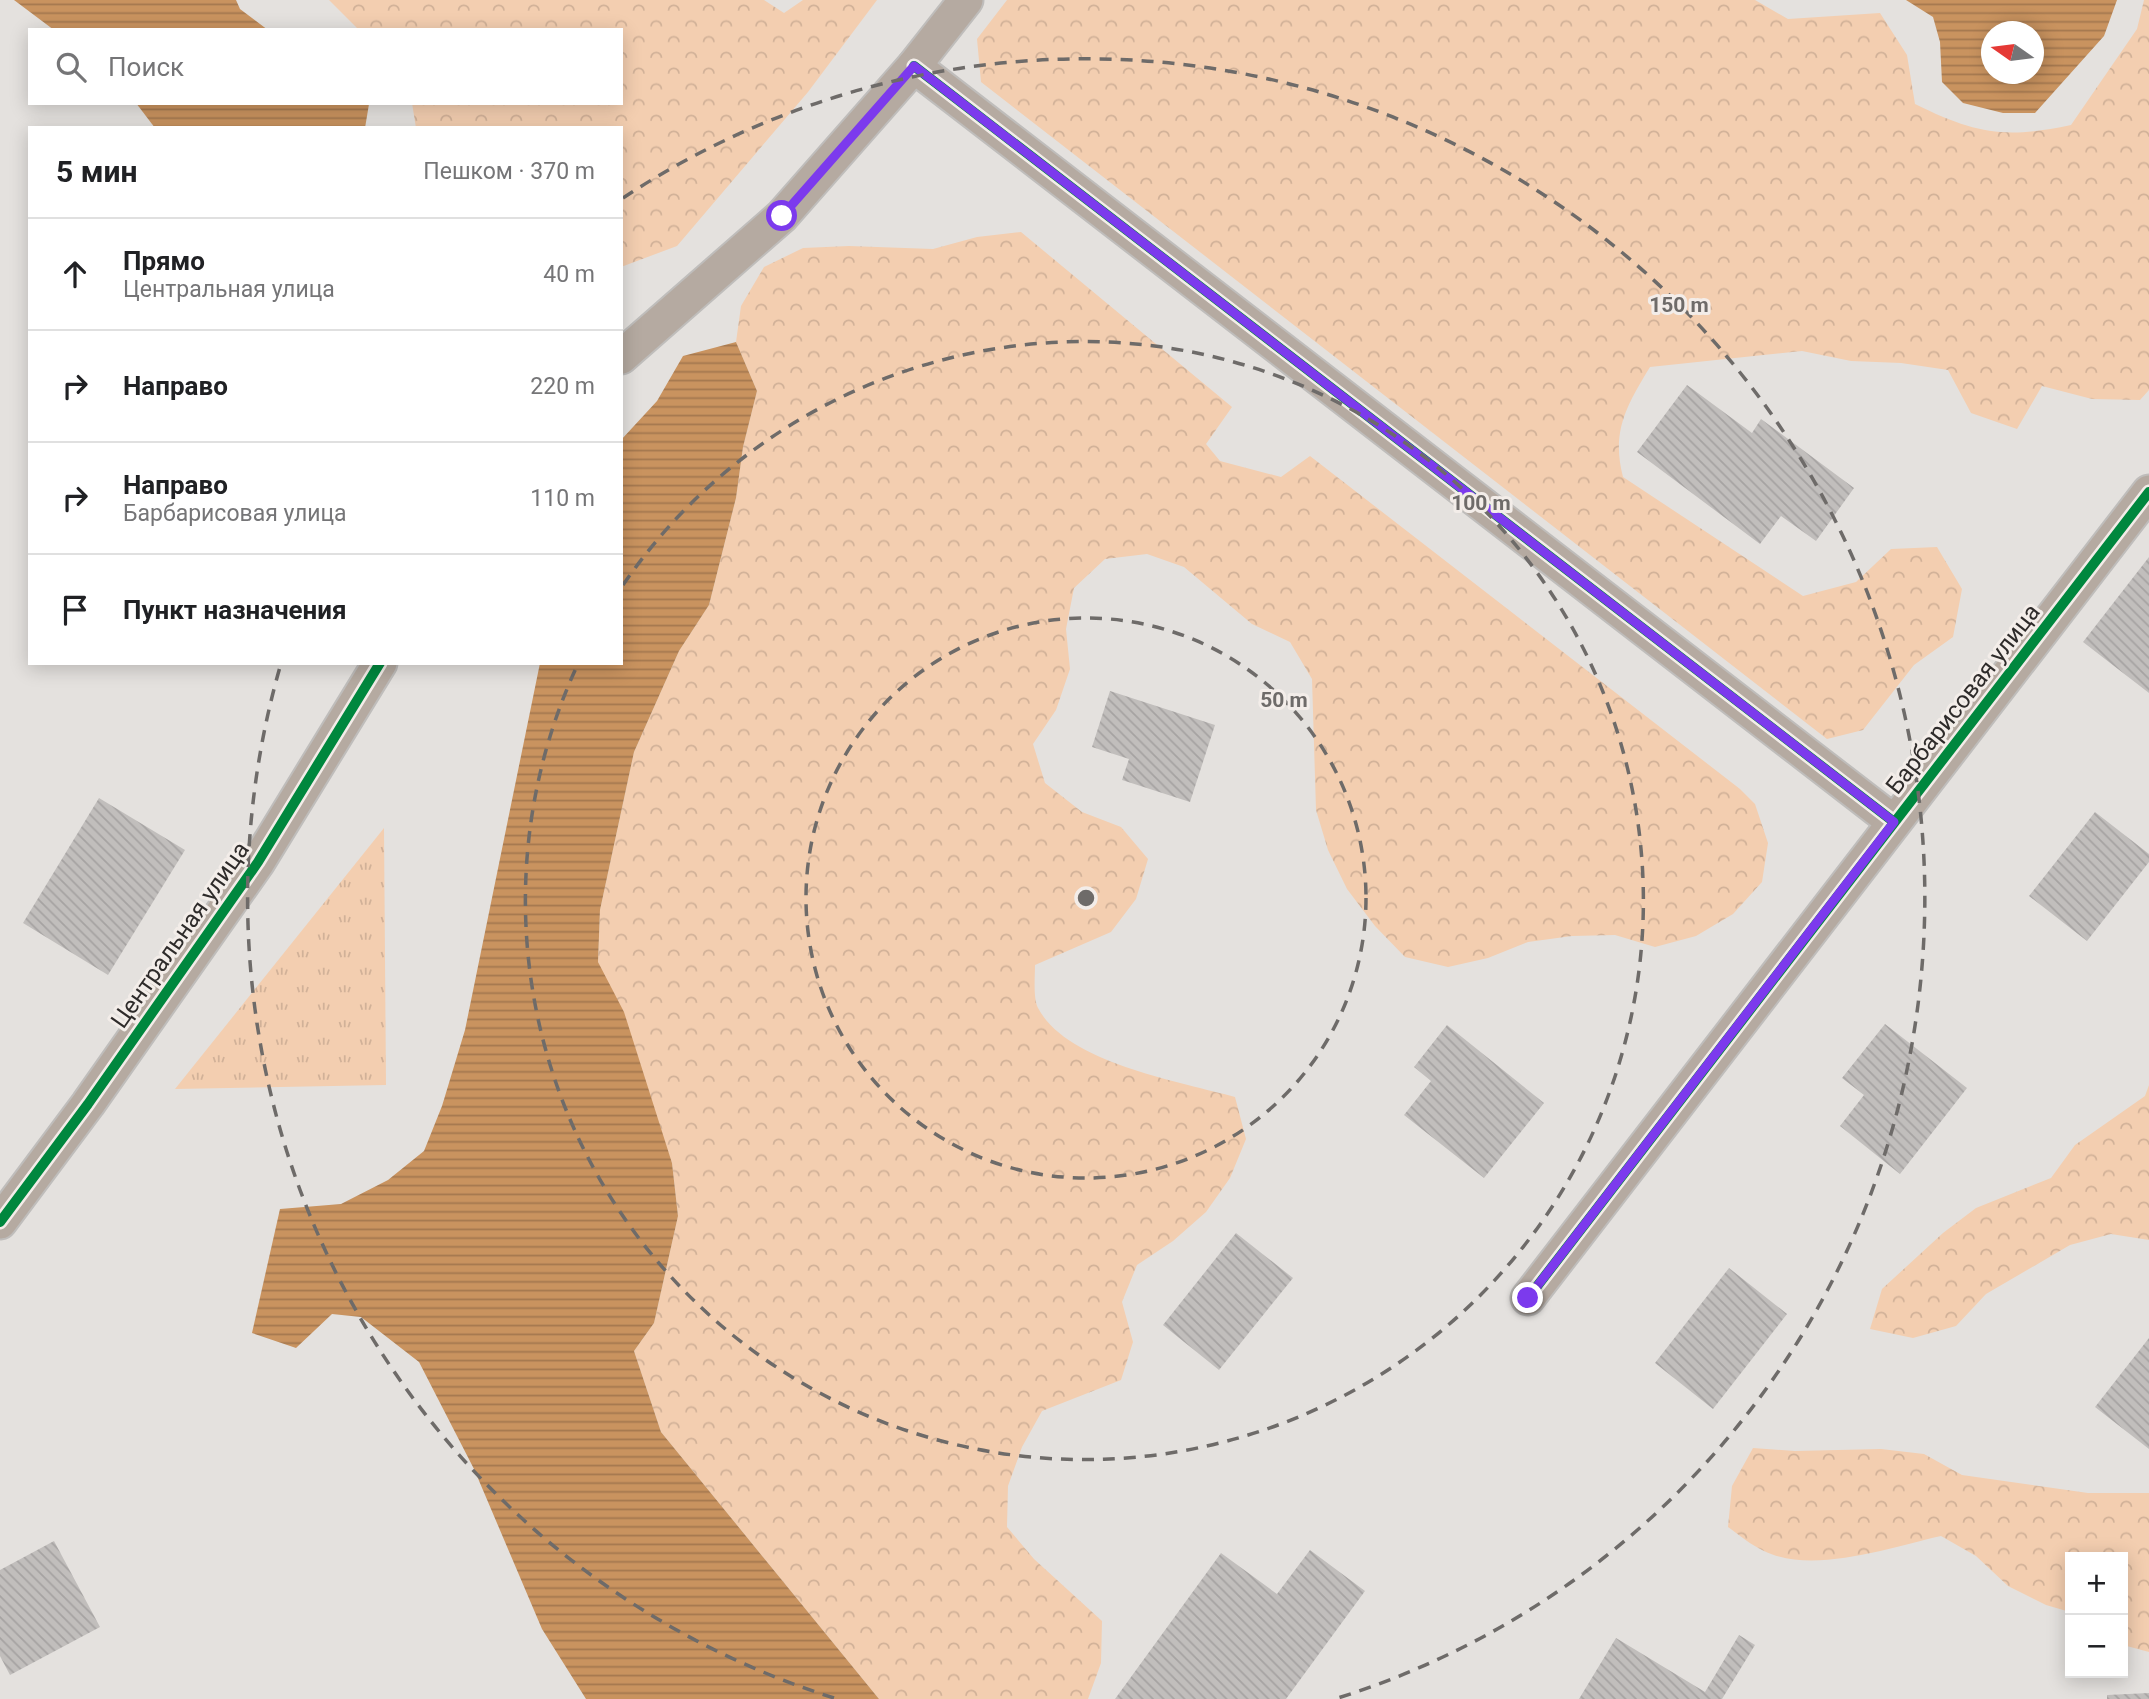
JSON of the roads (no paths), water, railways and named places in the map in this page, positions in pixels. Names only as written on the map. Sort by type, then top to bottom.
[{"type":"street","points":[[623,354],[782,216],[914,66],[966,0]]},
{"type":"street","points":[[914,66],[1894,822]]},
{"type":"street","name":"Барбарисовая улица","points":[[1528,1298],[2149,492]]},
{"type":"street","name":"Центральная улица","points":[[0,1222],[88,1104],[258,862],[379,665]]}]
